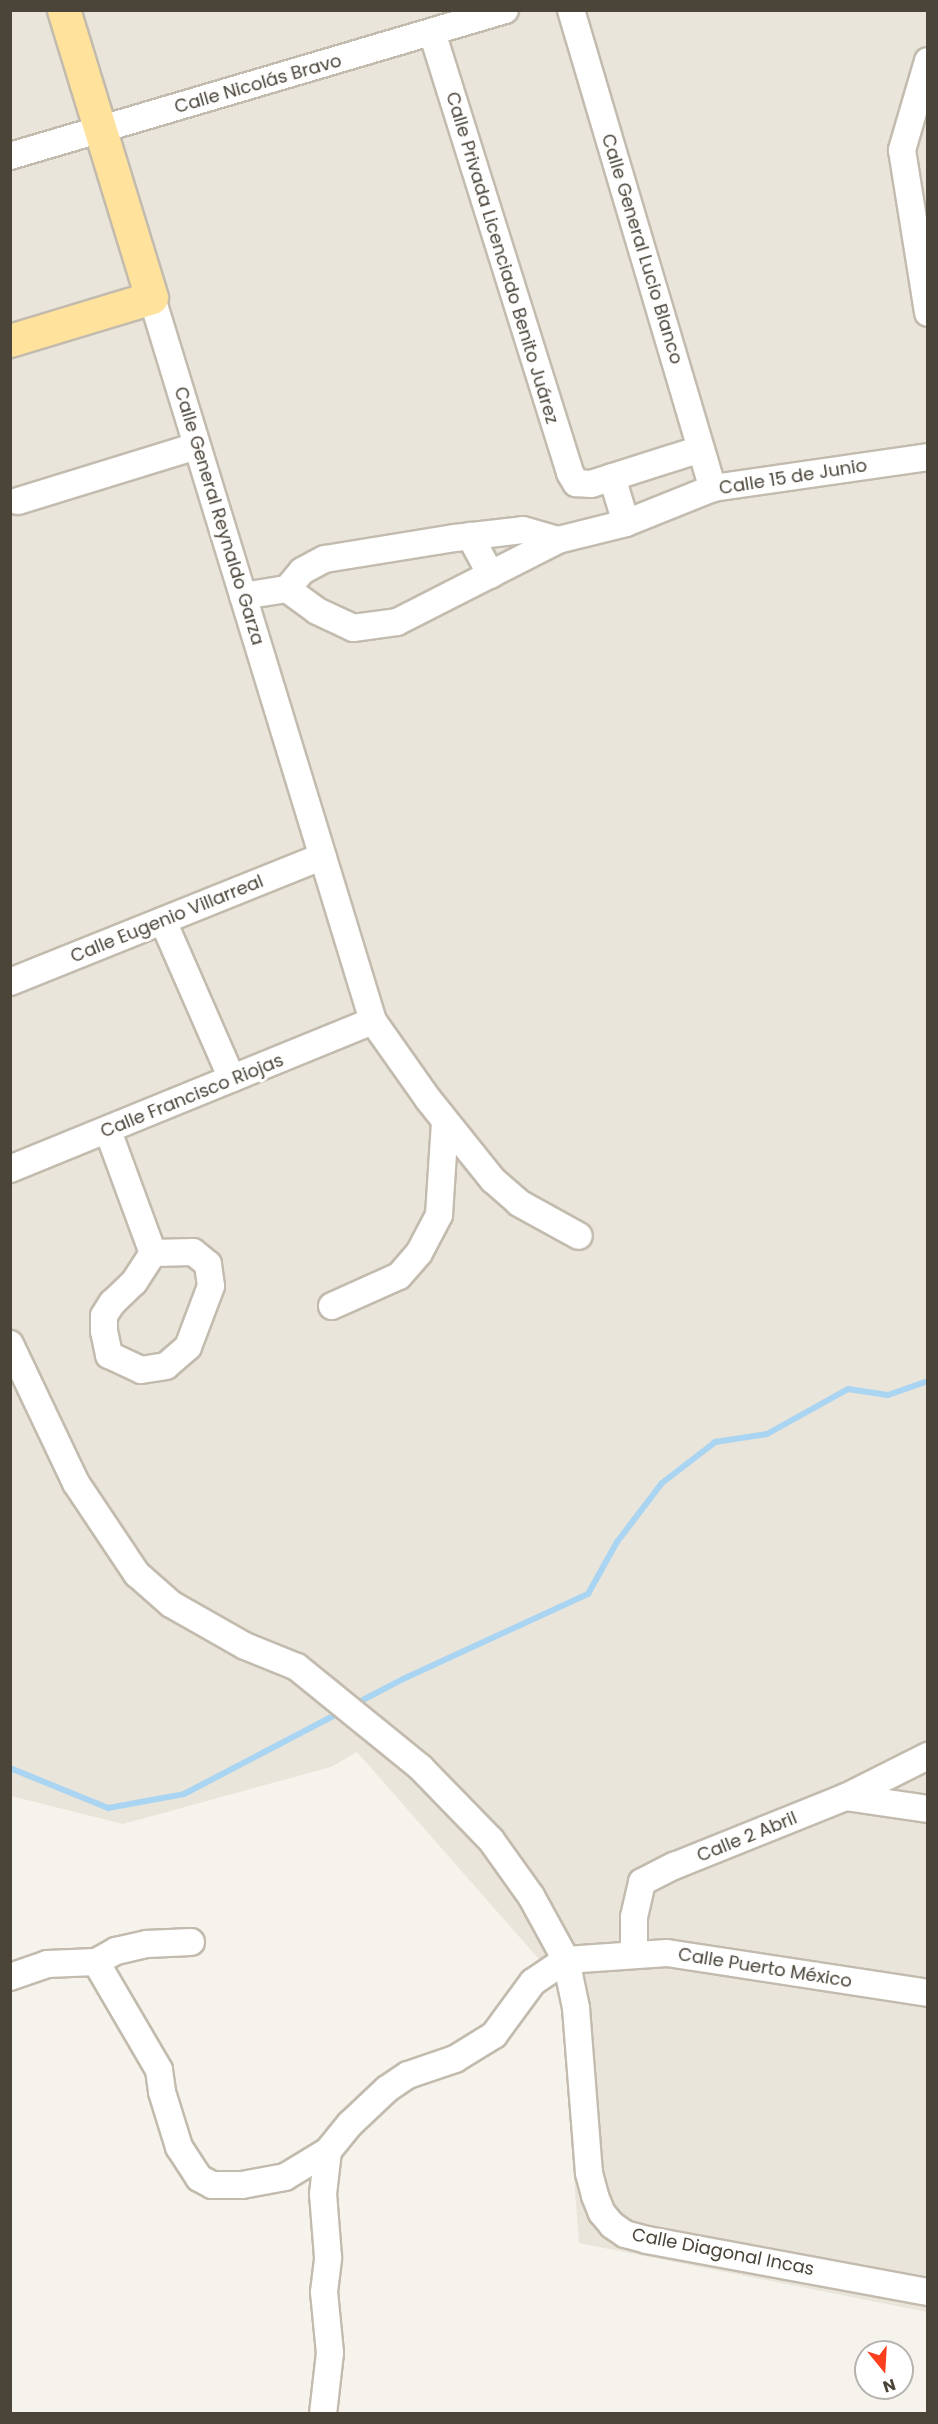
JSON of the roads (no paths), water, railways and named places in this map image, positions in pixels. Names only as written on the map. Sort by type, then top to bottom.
[{"type":"main road","name":"Calle General Reynaldo Garza","points":[[64,10],[152,298]]},
{"type":"main road","points":[[10,341],[152,298]]},
{"type":"street","name":"Calle General Lucio Blanco","points":[[571,10],[713,488]]},
{"type":"street","name":"Calle Nicolás Bravo","points":[[10,156],[432,32],[491,12]]},
{"type":"street","name":"Calle Privada Licenciado Benito Juárez","points":[[432,32],[566,462],[576,483],[591,484],[612,477]]},
{"type":"street","points":[[927,62],[902,150],[927,312]]},
{"type":"street","name":"Calle General Reynaldo Garza","points":[[152,298],[373,1021],[445,1121],[493,1180],[510,1195],[579,1236]]},
{"type":"street","points":[[18,501],[198,447]]},
{"type":"street","points":[[626,523],[612,477],[701,449]]},
{"type":"street","name":"Calle 15 de Junio","points":[[558,540],[523,530],[325,559],[302,571],[287,588],[317,611],[353,628],[398,622],[558,540],[626,523],[713,488],[927,457]]},
{"type":"street","points":[[470,536],[491,575]]},
{"type":"street","points":[[243,596],[287,588]]},
{"type":"street","name":"Calle Eugenio Villarreal","points":[[10,982],[323,856]]},
{"type":"street","points":[[163,921],[232,1079]]},
{"type":"street","name":"Calle Francisco Riojas","points":[[10,1169],[108,1131],[373,1021]]},
{"type":"street","points":[[332,1306],[399,1276],[419,1253],[439,1215],[445,1121]]},
{"type":"street","points":[[108,1131],[153,1253]]},
{"type":"street","points":[[193,1252],[208,1264],[211,1286],[188,1347],[166,1366],[141,1370],[109,1355],[104,1316],[112,1303],[134,1282],[153,1253],[193,1252]]},
{"type":"street","name":"Calle Diagonal Incas","points":[[10,1344],[76,1483],[137,1574],[171,1604],[245,1646],[297,1667],[420,1767],[490,1840],[531,1896],[566,1960],[576,2008],[589,2174],[595,2196],[612,2225],[625,2234],[647,2240],[927,2292]]},
{"type":"street","points":[[846,1797],[927,1756]]},
{"type":"street","points":[[846,1797],[927,1809]]},
{"type":"street","name":"Calle 2 Abril","points":[[634,1955],[634,1917],[642,1882],[674,1866],[846,1797]]},
{"type":"street","points":[[10,1977],[46,1964],[96,1962],[116,1951],[147,1944],[191,1942]]},
{"type":"street","name":"Calle Puerto México","points":[[566,1960],[667,1953],[703,1956],[927,1993]]},
{"type":"street","points":[[96,1962],[159,2070],[162,2092],[179,2147],[199,2178],[212,2185],[242,2185],[285,2177],[328,2151],[350,2124],[387,2089],[408,2075],[455,2059],[494,2035],[533,1982],[566,1960]]},
{"type":"street","points":[[323,2414],[330,2353],[324,2292],[327,2256],[323,2194],[328,2151]]},
{"type":"waterway","points":[[355,1704],[403,1679],[588,1594],[617,1542],[662,1483],[715,1442],[767,1434],[848,1389],[888,1395],[928,1381]]},
{"type":"waterway","points":[[10,1768],[108,1808],[184,1794],[341,1712]]}]
